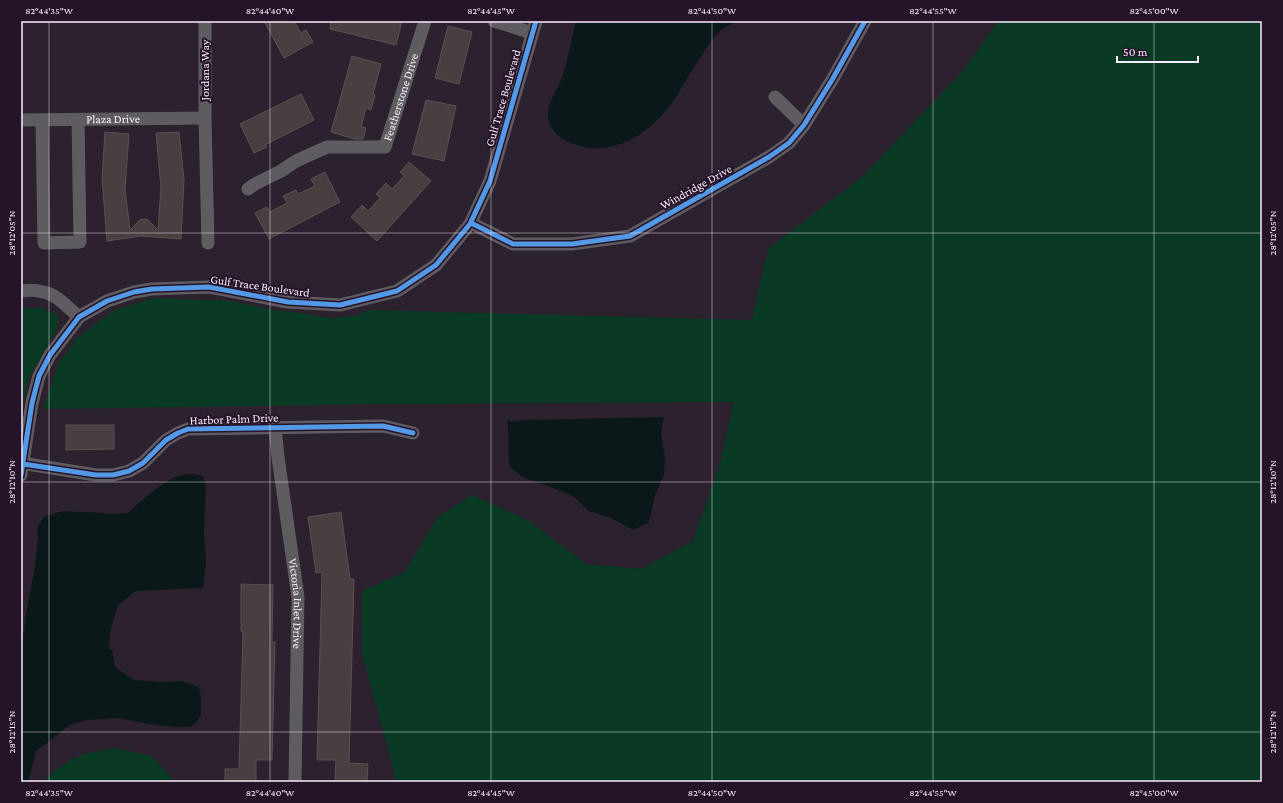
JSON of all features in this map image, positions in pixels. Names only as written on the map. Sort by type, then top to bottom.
[{"type":"street","name":"Jordana Way","points":[[206,21],[205,118],[208,243]]},
{"type":"street","name":"Featherstone Drive","points":[[248,189],[296,161],[327,147],[385,147],[425,21]]},
{"type":"street","points":[[494,21],[534,27]]},
{"type":"street","name":"Windridge Drive","points":[[471,222],[514,244],[572,244],[630,236],[769,158],[789,143],[804,125],[866,21]]},
{"type":"street","name":"Gulf Trace Boulevard","points":[[22,467],[32,403],[39,376],[50,355],[79,317],[107,301],[134,292],[152,289],[209,287],[288,302],[340,305],[397,291],[436,265],[471,222],[490,181],[534,27]]},
{"type":"street","points":[[775,97],[804,125]]},
{"type":"street","name":"Plaza Drive","points":[[21,120],[205,118]]},
{"type":"street","points":[[42,120],[44,243],[80,242],[78,120]]},
{"type":"street","points":[[21,290],[50,294],[56,297],[79,317]]},
{"type":"street","name":"Harbor Palm Drive","points":[[22,467],[96,475],[113,475],[129,471],[143,463],[166,440],[188,429],[383,426],[413,433]]},
{"type":"street","name":"Victoria Inlet Drive","points":[[275,427],[298,597],[295,782]]},
{"type":"green space","points":[[998,21],[1262,21],[1262,782],[395,782],[394,771],[362,653],[362,591],[405,572],[438,517],[472,495],[529,521],[586,564],[642,569],[693,541],[720,464],[734,402],[384,404],[43,409],[58,365],[77,338],[113,311],[153,298],[232,301],[272,310],[329,318],[356,316],[367,310],[752,320],[768,249],[863,176],[964,70]]},
{"type":"green space","points":[[21,308],[42,308],[58,316],[57,329],[28,379],[21,417]]},
{"type":"green space","points":[[116,748],[151,756],[172,778],[173,782],[45,782],[56,770],[77,757],[90,752]]},
{"type":"shaded area","points":[[576,21],[736,21],[720,31],[712,40],[669,107],[650,127],[639,135],[615,146],[588,148],[565,140],[557,134],[551,127],[548,117],[552,98],[563,75]]},
{"type":"shaded area","points":[[664,417],[661,433],[665,458],[664,475],[655,495],[648,523],[635,529],[631,529],[611,518],[589,511],[573,496],[524,478],[510,467],[507,421],[509,420],[511,422],[524,420]]},
{"type":"shaded area","points":[[194,474],[203,476],[206,486],[204,531],[206,564],[203,588],[136,591],[118,605],[111,628],[109,645],[110,650],[112,650],[115,667],[134,680],[162,682],[181,681],[199,687],[201,696],[201,714],[196,723],[190,727],[175,727],[117,718],[87,720],[70,725],[36,751],[28,782],[21,782],[21,652],[35,566],[38,537],[37,527],[44,517],[63,511],[110,514],[128,513],[161,485],[182,475]]},
{"type":"building","points":[[264,21],[294,21],[301,33],[306,30],[313,42],[284,58]]},
{"type":"building","points":[[331,21],[402,21],[396,45],[330,29]]},
{"type":"building","points":[[448,26],[472,32],[459,84],[435,78]]},
{"type":"building","points":[[352,56],[381,64],[373,94],[375,95],[371,110],[366,108],[361,127],[366,128],[363,139],[354,139],[331,132]]},
{"type":"building","points":[[301,94],[314,120],[265,145],[267,147],[254,153],[240,124]]},
{"type":"building","points":[[426,100],[456,106],[444,161],[412,154]]},
{"type":"building","points":[[105,132],[129,134],[125,189],[130,230],[140,220],[147,219],[158,230],[161,188],[156,133],[179,132],[184,179],[181,239],[141,236],[107,241],[102,178]]},
{"type":"building","points":[[409,162],[431,181],[377,241],[351,217],[362,205],[368,211],[380,198],[376,194],[386,183],[392,189],[404,176],[400,172]]},
{"type":"building","points":[[325,172],[340,202],[269,239],[255,213],[267,207],[270,212],[287,203],[283,196],[296,190],[298,194],[315,186],[311,179]]},
{"type":"building","points":[[66,425],[114,425],[114,449],[66,450]]},
{"type":"building","points":[[341,512],[350,579],[354,579],[349,763],[368,764],[367,782],[335,782],[336,760],[317,760],[322,572],[316,573],[308,517]]},
{"type":"building","points":[[241,584],[273,585],[272,642],[275,642],[272,760],[256,760],[256,782],[225,782],[225,769],[239,769],[243,631],[241,631]]},
{"type":"cycle path","points":[[21,475],[32,403],[39,376],[50,355],[79,317],[107,301],[134,292],[152,289],[209,287],[288,302],[340,305],[397,291],[436,265],[470,224],[490,181],[536,21]]},
{"type":"cycle path","points":[[471,223],[513,244],[572,244],[630,236],[769,157],[789,143],[804,125],[832,80],[865,21]]},
{"type":"cycle path","points":[[23,464],[96,475],[113,475],[129,471],[143,463],[166,440],[188,429],[383,426],[413,433]]}]
